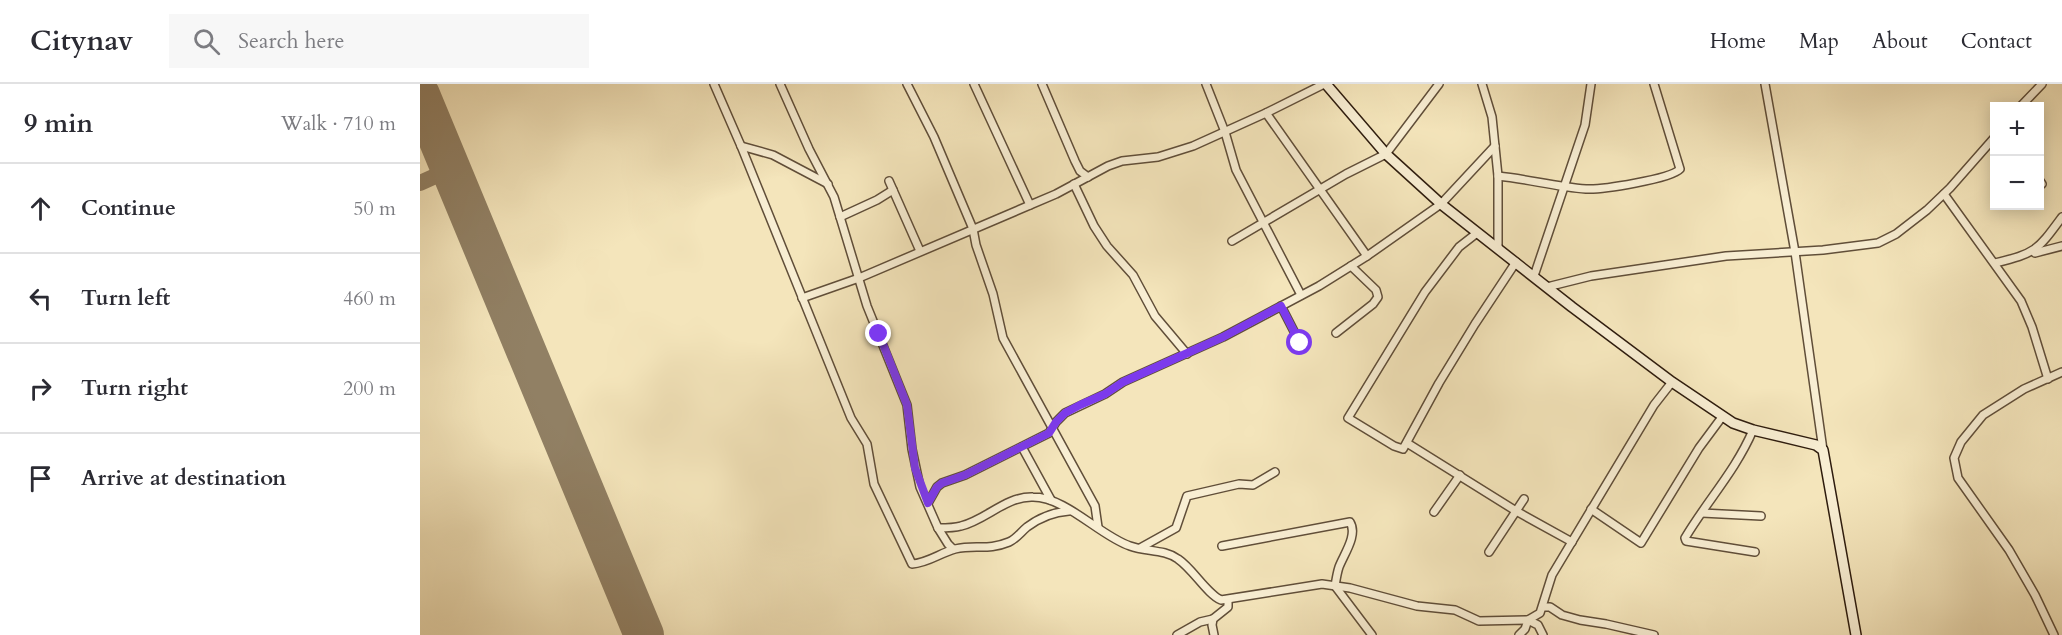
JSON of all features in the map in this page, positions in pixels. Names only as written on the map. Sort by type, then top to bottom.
[{"type":"main road","points":[[1325,84],[1386,154],[1441,204],[1672,382],[1722,417],[1753,430],[1816,445],[1823,450],[1856,635]]},
{"type":"street","points":[[714,84],[851,418],[867,444],[874,484],[909,561],[917,564],[953,549],[993,548],[1013,540],[1028,526],[1040,520],[1057,512],[1069,511]]},
{"type":"street","points":[[780,84],[809,149],[828,184],[867,306],[907,405],[915,468],[938,528],[953,549]]},
{"type":"street","points":[[907,84],[934,137],[974,229],[976,245],[993,294],[1003,338],[1095,506],[1098,527]]},
{"type":"street","points":[[974,84],[1030,205]]},
{"type":"street","points":[[1042,84],[1075,161],[1080,171],[1088,177]]},
{"type":"street","points":[[1206,84],[1225,132],[1236,171],[1302,295]]},
{"type":"street","points":[[802,298],[859,278],[974,229],[1122,161],[1158,157],[1193,146],[1325,84]]},
{"type":"street","points":[[1232,241],[1386,154],[1439,84]]},
{"type":"street","points":[[1482,84],[1492,117],[1498,176],[1498,249]]},
{"type":"street","points":[[1534,276],[1585,125],[1590,84]]},
{"type":"street","points":[[1498,176],[1590,189],[1676,174],[1680,169],[1654,84]]},
{"type":"street","points":[[1766,84],[1795,252],[1823,450]]},
{"type":"street","points":[[2025,102],[2042,84]]},
{"type":"street","points":[[1266,113],[1366,256]]},
{"type":"street","points":[[1547,287],[1591,276],[1726,256],[1795,252],[1878,243],[1896,234],[1927,210],[1990,143]]},
{"type":"street","points":[[741,146],[773,154],[828,184]]},
{"type":"street","points":[[928,503],[937,487],[942,483],[965,475],[1022,447],[1053,429],[1065,413],[1105,394],[1123,382],[1187,354],[1281,306],[1351,266],[1441,204],[1495,146]]},
{"type":"street","points":[[889,181],[920,251]]},
{"type":"street","points":[[1074,184],[1094,226],[1107,246],[1133,275],[1155,316],[1187,354]]},
{"type":"street","points":[[840,217],[877,200],[892,190]]},
{"type":"street","points":[[1944,194],[2021,301],[2032,327],[2048,379]]},
{"type":"street","points":[[2030,254],[2042,246],[2062,217]]},
{"type":"street","points":[[1477,233],[1459,247],[1436,276],[1348,418],[1399,450],[1403,449],[1439,383],[1516,262]]},
{"type":"street","points":[[1995,263],[2062,246]]},
{"type":"street","points":[[1336,333],[1373,304],[1378,297],[1376,290],[1351,266]]},
{"type":"street","points":[[1281,306],[1300,343]]},
{"type":"street","points":[[2054,635],[2035,595],[2009,550],[1958,478],[1954,458],[1961,442],[1983,415],[2024,389],[2062,372]]},
{"type":"street","points":[[1519,635],[1525,629],[1528,620],[1540,613],[1552,575],[1654,405],[1672,382]]},
{"type":"street","points":[[1591,509],[1641,543],[1699,448],[1722,417]]},
{"type":"street","points":[[1753,430],[1744,452],[1685,537],[1686,542],[1755,552]]},
{"type":"street","points":[[1407,443],[1516,511],[1572,542]]},
{"type":"street","points":[[1022,447],[1051,500]]},
{"type":"street","points":[[1140,548],[1176,528],[1187,496],[1239,484],[1253,485],[1275,472]]},
{"type":"street","points":[[1434,512],[1460,475]]},
{"type":"street","points":[[938,528],[962,526],[1009,503],[1035,496],[1051,500],[1129,546],[1162,552],[1178,559],[1217,599],[1228,600],[1306,585],[1335,586],[1417,606],[1455,610],[1479,621],[1528,620],[1538,625],[1543,635]]},
{"type":"street","points":[[1489,552],[1524,499]]},
{"type":"street","points":[[1702,513],[1761,516]]},
{"type":"street","points":[[1222,546],[1350,522],[1353,527],[1352,536],[1338,570],[1335,586],[1372,635]]},
{"type":"street","points":[[1177,635],[1200,622],[1213,619],[1228,607],[1228,600]]},
{"type":"street","points":[[1543,607],[1550,607],[1562,615],[1580,620],[1654,635]]},
{"type":"street","points":[[1213,619],[1214,635]]},
{"type":"taxiway","points":[[420,183],[451,169]]},
{"type":"runway","points":[[420,95],[644,635]]},
{"type":"route","points":[[879,334],[907,405],[915,468],[920,487],[928,503],[937,487],[942,483],[965,475],[1049,433],[1065,413],[1105,394],[1123,382],[1223,337],[1281,306],[1300,343]]}]
